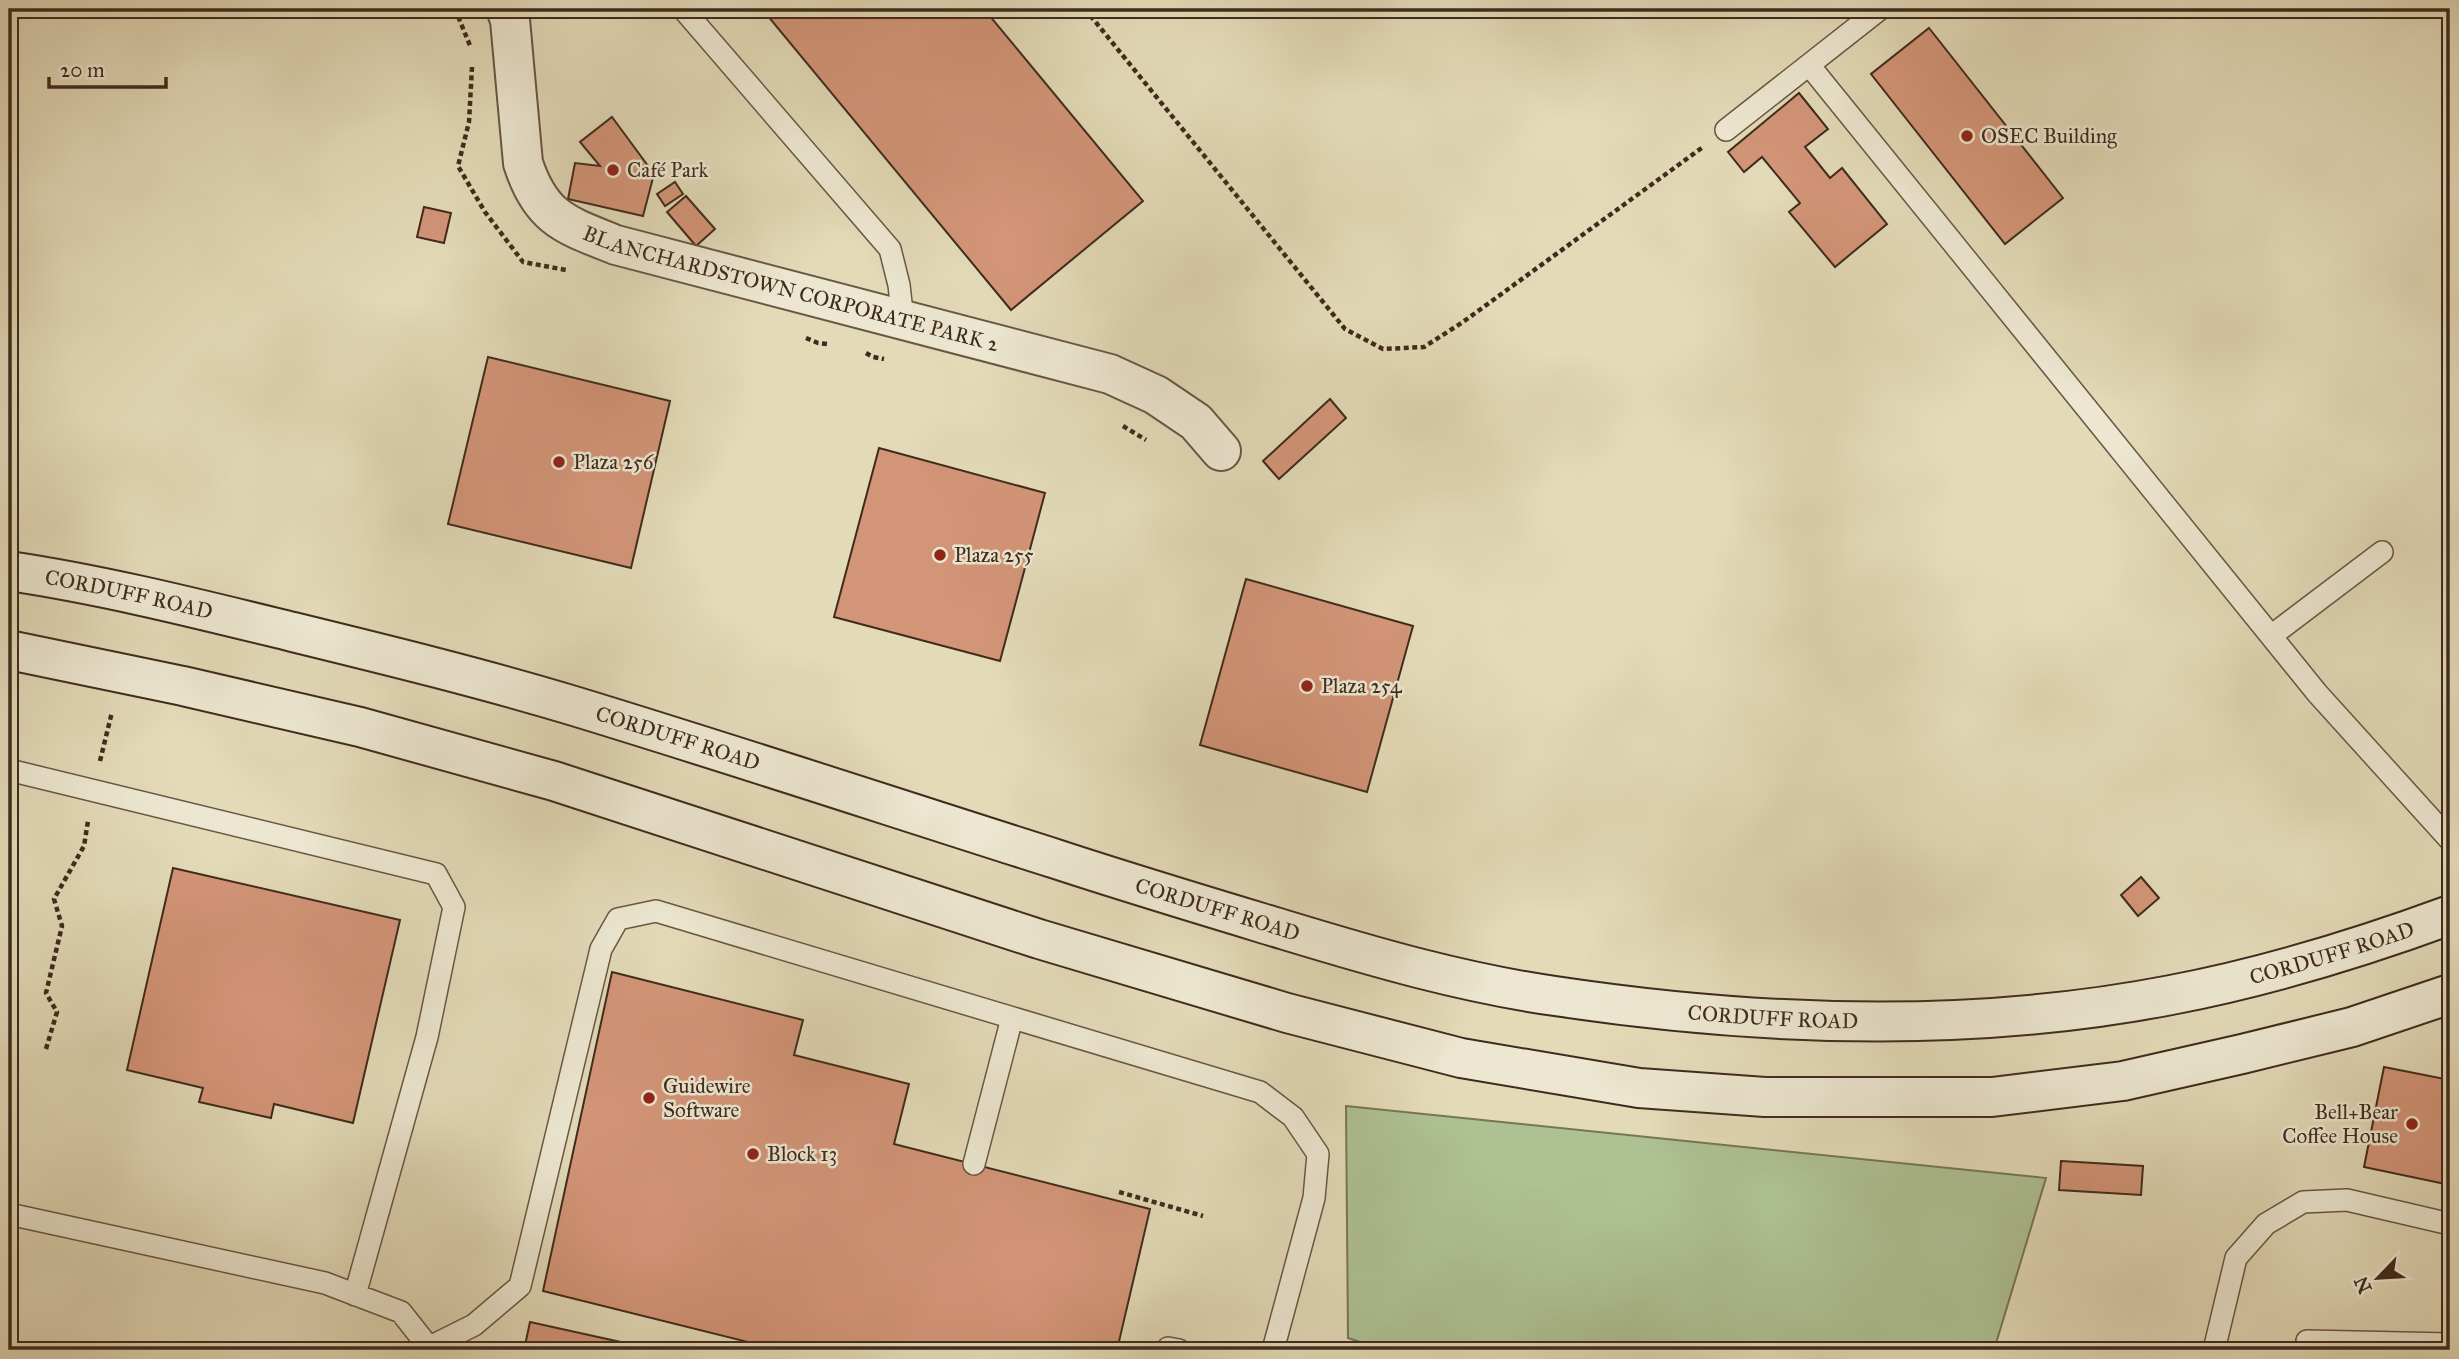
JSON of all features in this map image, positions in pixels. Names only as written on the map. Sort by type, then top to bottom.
[{"type":"street","name":"BLANCHARDSTOWN CORPORATE PARK 2","points":[[506,9],[510,20],[523,163],[530,186],[548,212],[571,227],[616,245],[1110,374],[1156,395],[1196,422],[1221,451]]},
{"type":"street","name":"CORDUFF ROAD","points":[[9,571],[197,609],[383,654],[542,698],[1320,940],[1443,975],[1551,996],[1786,1020],[1904,1020],[2038,1014],[2169,995],[2264,974],[2401,933],[2450,915]]},
{"type":"street","points":[[9,650],[183,686],[332,721],[541,777],[1039,939],[1287,1013],[1461,1058],[1639,1088],[1765,1097],[1992,1097],[2123,1081],[2352,1027],[2450,994]]},
{"type":"lane","points":[[683,9],[891,249],[903,321]]},
{"type":"lane","points":[[1726,130],[1880,9]]},
{"type":"lane","points":[[1809,65],[2317,693],[2450,840]]},
{"type":"lane","points":[[2271,636],[2382,552]]},
{"type":"lane","points":[[9,770],[436,874],[454,907],[427,1037],[355,1295]]},
{"type":"lane","points":[[9,1214],[325,1283],[401,1312],[431,1348],[474,1325],[520,1286],[601,949],[618,919],[656,911],[1260,1092],[1293,1117],[1318,1154],[1314,1198],[1273,1350]]},
{"type":"lane","points":[[974,1164],[1012,1018]]},
{"type":"lane","points":[[2214,1350],[2236,1258],[2266,1224],[2303,1202],[2347,1200],[2450,1224]]},
{"type":"lane","points":[[2307,1350],[2307,1341],[2450,1344]]},
{"type":"path","points":[[1085,9],[1345,329],[1383,349],[1424,347],[1443,335],[1726,130]]},
{"type":"path","points":[[46,1049],[57,1013],[46,993],[62,926],[54,900],[84,846],[93,790],[113,708]]},
{"type":"path","points":[[1119,1192],[1203,1216]]},
{"type":"green space","points":[[1346,1106],[2046,1178],[1994,1350],[1384,1350],[1348,1338]]},
{"type":"building","points":[[762,9],[984,9],[1143,201],[1011,310]]},
{"type":"building","name":"OSEC Building","points":[[1929,28],[2063,198],[2005,244],[1871,74]]},
{"type":"building","points":[[1799,93],[1828,129],[1805,147],[1830,178],[1842,168],[1887,224],[1835,267],[1789,212],[1800,203],[1762,157],[1744,172],[1728,152]]},
{"type":"building","name":"Café Park","points":[[612,117],[654,174],[643,216],[568,199],[575,163],[600,166],[580,142]]},
{"type":"building","points":[[675,182],[683,194],[665,206],[657,194]]},
{"type":"building","points":[[686,196],[715,229],[696,246],[667,212]]},
{"type":"building","points":[[424,207],[451,213],[444,243],[417,237]]},
{"type":"building","name":"Plaza 256","points":[[488,357],[670,401],[631,568],[448,524]]},
{"type":"building","points":[[1330,399],[1346,418],[1279,479],[1263,461]]},
{"type":"building","name":"Plaza 255","points":[[879,448],[1045,493],[1000,661],[834,617]]},
{"type":"building","name":"Plaza 254","points":[[1246,579],[1413,626],[1367,792],[1200,745]]},
{"type":"building","points":[[173,868],[400,920],[353,1123],[274,1104],[271,1118],[199,1102],[203,1088],[127,1070]]},
{"type":"building","points":[[2141,877],[2159,898],[2138,916],[2121,895]]},
{"type":"building","name":"Block 13","points":[[612,972],[803,1020],[794,1055],[909,1084],[894,1144],[1150,1209],[1117,1350],[780,1350],[543,1291]]},
{"type":"building","name":"Bell+Bear Coffee House","points":[[2384,1067],[2450,1080],[2450,1185],[2364,1167]]},
{"type":"building","points":[[2061,1161],[2143,1166],[2141,1195],[2059,1190]]},
{"type":"building","points":[[530,1322],[657,1350],[524,1350]]},
{"type":"place","name":"OSEC Building","points":[[1967,136]]},
{"type":"place","name":"Café Park","points":[[613,170]]},
{"type":"place","name":"Plaza 256","points":[[559,462]]},
{"type":"place","name":"Plaza 255","points":[[940,555]]},
{"type":"place","name":"Plaza 254","points":[[1307,686]]},
{"type":"place","name":"Guidewire Software","points":[[649,1098]]},
{"type":"place","name":"Bell+Bear Coffee House","points":[[2412,1124]]},
{"type":"place","name":"Block 13","points":[[753,1154]]}]
